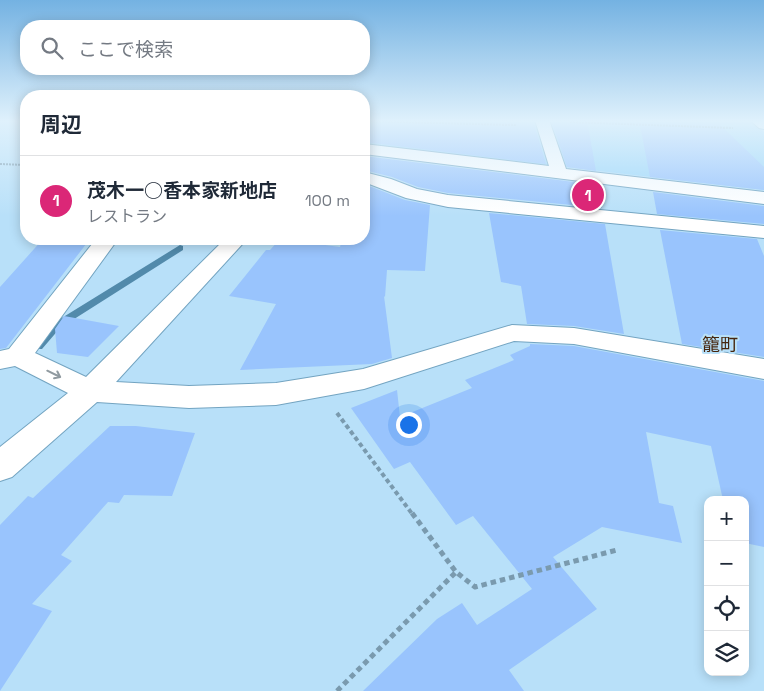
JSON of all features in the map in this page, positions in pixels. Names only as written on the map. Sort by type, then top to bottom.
[{"type":"street","points":[[389,152],[764,198]]},
{"type":"street","points":[[552,152],[559,174]]},
{"type":"street","points":[[370,179],[412,194],[448,201],[764,232]]},
{"type":"street","points":[[102,245],[9,358],[90,391],[189,397],[276,394],[364,379],[512,333],[574,336],[764,369]]},
{"type":"street","points":[[0,467],[90,391],[231,245]]},
{"type":"path","points":[[0,164],[20,165]]},
{"type":"path","points":[[317,387],[456,572],[475,587],[617,550]]},
{"type":"path","points":[[337,691],[456,572]]},
{"type":"shaded area","points":[[437,152],[764,152],[764,190]]},
{"type":"building","points":[[449,152],[543,152],[546,164]]},
{"type":"building","points":[[562,152],[593,152],[596,171],[567,167]]},
{"type":"building","points":[[645,152],[749,152],[764,167],[764,190],[650,177]]},
{"type":"building","points":[[370,157],[598,185],[602,208],[448,193],[418,187],[392,177],[370,172]]},
{"type":"building","points":[[370,186],[405,200],[430,205],[425,271],[387,270],[384,296],[392,358],[372,364],[240,370],[276,304],[229,296],[266,250],[270,250],[275,245],[325,245],[340,247],[340,245],[370,245]]},
{"type":"building","points":[[653,192],[764,206],[764,224],[657,214]]},
{"type":"building","points":[[489,213],[605,224],[624,334],[574,326],[527,324],[521,286],[501,282]]},
{"type":"building","points":[[660,230],[757,239],[764,256],[764,357],[682,344]]},
{"type":"building","points":[[38,245],[85,245],[6,348],[0,349],[0,287]]},
{"type":"building","points":[[64,316],[119,326],[88,357],[57,353],[55,329]]},
{"type":"building","points":[[530,344],[574,346],[764,381],[764,547],[749,544],[749,496],[722,496],[711,446],[646,432],[659,503],[673,506],[682,543],[602,527],[553,557],[597,609],[509,670],[524,691],[363,691],[437,619],[462,603],[477,625],[532,589],[473,516],[456,525],[410,462],[394,469],[351,408],[397,390],[400,417],[472,388],[465,380],[514,360],[510,355],[530,346]]},
{"type":"building","points":[[110,426],[136,426],[195,433],[172,496],[124,495],[119,503],[108,502],[61,555],[72,561],[32,604],[52,611],[0,691],[0,525],[28,496],[33,498]]},
{"type":"waterway","points":[[38,346],[56,326],[180,248]]},
{"type":"place","name":"茂木一○香本家新地店","points":[[588,195]]},
{"type":"district","name":"籠町","points":[[720,344]]}]
